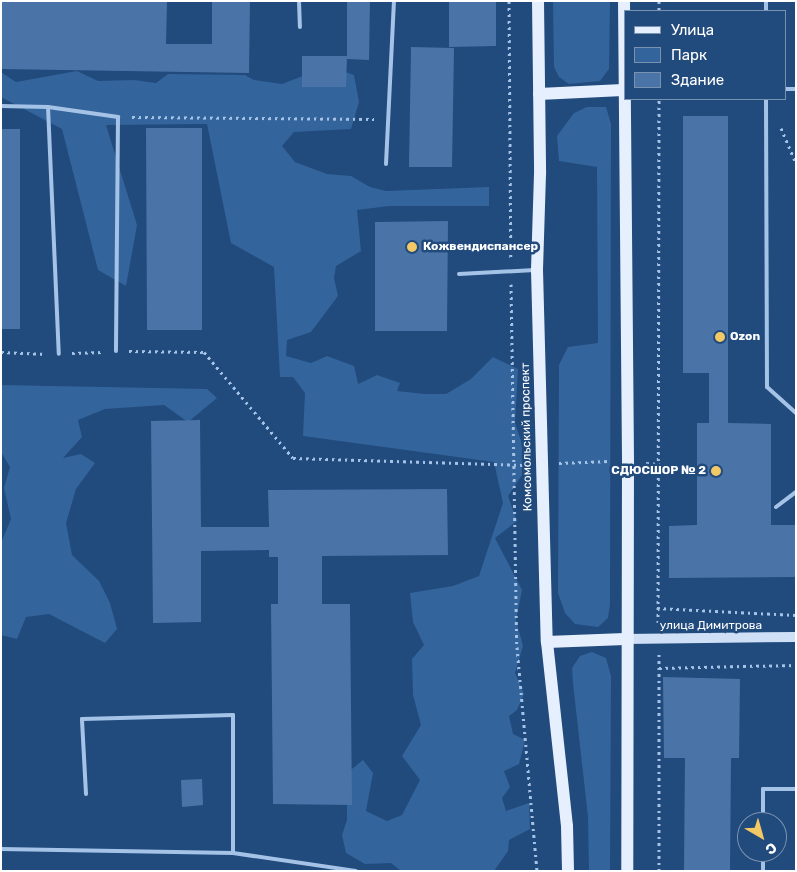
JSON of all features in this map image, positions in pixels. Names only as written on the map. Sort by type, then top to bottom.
[{"type":"main road","name":"Комсомольский проспект","points":[[538,1],[537,270],[547,642],[568,826],[568,871]]},
{"type":"main road","points":[[539,94],[624,90],[624,1]]},
{"type":"main road","points":[[624,100],[628,461],[626,640],[627,871]]},
{"type":"main road","name":"улица Димитрова","points":[[626,640],[796,638]]},
{"type":"main road","points":[[547,642],[626,640]]},
{"type":"lane","points":[[299,1],[300,27]]},
{"type":"lane","points":[[386,164],[394,1]]},
{"type":"lane","points":[[766,100],[767,387],[796,413]]},
{"type":"lane","points":[[1,106],[48,107],[118,117],[116,351]]},
{"type":"lane","points":[[48,107],[59,354]]},
{"type":"lane","points":[[459,274],[537,270]]},
{"type":"lane","points":[[776,507],[796,492]]},
{"type":"lane","points":[[86,794],[82,719],[233,715],[233,854]]},
{"type":"lane","points":[[763,812],[762,789],[796,789]]},
{"type":"lane","points":[[1,849],[233,854],[356,871]]},
{"type":"lane","points":[[563,871],[568,871]]},
{"type":"path","points":[[509,1],[517,647],[538,871]]},
{"type":"path","points":[[659,100],[660,464],[657,608],[659,668],[659,871]]},
{"type":"path","points":[[118,117],[389,119]]},
{"type":"path","points":[[1,352],[59,354],[116,351],[204,352],[293,458],[514,467],[541,463],[628,461],[660,464]]},
{"type":"path","points":[[657,608],[796,615]]},
{"type":"path","points":[[659,668],[796,665]]},
{"type":"green space","points":[[553,1],[610,1],[609,69],[600,81],[569,84],[559,77],[554,67]]},
{"type":"green space","points":[[340,70],[354,75],[359,102],[351,129],[294,132],[282,146],[295,162],[327,174],[351,176],[370,187],[386,191],[489,187],[489,206],[389,206],[357,210],[361,251],[336,266],[334,278],[338,296],[311,332],[287,340],[286,356],[311,363],[327,356],[354,366],[358,384],[377,375],[400,383],[397,391],[425,394],[446,394],[471,379],[493,357],[518,369],[515,423],[522,444],[522,475],[508,496],[517,521],[495,538],[522,590],[516,620],[523,646],[515,673],[524,694],[517,710],[509,716],[513,734],[525,740],[519,764],[504,771],[510,787],[502,798],[506,811],[529,803],[530,829],[509,840],[508,851],[494,871],[401,871],[391,863],[365,864],[346,853],[342,835],[347,820],[347,773],[363,760],[373,773],[366,811],[387,821],[402,815],[420,780],[402,756],[421,725],[413,695],[412,659],[424,645],[413,622],[410,593],[453,586],[479,576],[503,503],[494,462],[303,436],[305,393],[293,377],[280,377],[274,267],[231,243],[207,124],[106,125],[137,225],[126,286],[98,270],[62,129],[1,97],[1,72],[16,82],[77,71],[98,81],[134,80],[156,83],[168,74],[245,75],[254,80],[282,84],[308,74]]},
{"type":"green space","points":[[587,107],[606,107],[611,124],[610,604],[608,618],[598,627],[575,624],[565,613],[558,593],[559,365],[568,347],[598,343],[597,167],[559,161],[557,136],[574,113]]},
{"type":"green space","points":[[1,385],[207,389],[217,398],[188,422],[164,405],[105,409],[78,420],[82,437],[63,458],[81,454],[95,463],[76,489],[66,523],[72,555],[99,581],[110,603],[117,629],[105,643],[49,614],[26,617],[17,639],[1,635],[1,543],[11,519],[4,488],[10,467],[1,452]]},
{"type":"green space","points":[[592,652],[606,658],[611,676],[610,871],[589,871],[588,817],[573,683],[572,668],[580,656]]},
{"type":"building","points":[[1,1],[167,2],[166,44],[212,44],[212,1],[250,1],[249,73],[1,69]]},
{"type":"building","points":[[347,1],[370,1],[369,60],[347,59]]},
{"type":"building","points":[[449,1],[496,1],[496,46],[449,47]]},
{"type":"building","points":[[411,47],[454,48],[452,167],[409,167]]},
{"type":"building","points":[[302,56],[347,56],[346,87],[302,87]]},
{"type":"building","points":[[683,116],[728,116],[728,423],[771,424],[771,525],[796,525],[796,577],[669,578],[669,526],[697,525],[697,423],[709,423],[709,373],[683,373]]},
{"type":"building","points":[[146,128],[202,128],[202,330],[147,330]]},
{"type":"building","points":[[1,129],[20,129],[20,329],[1,329]]},
{"type":"building","points":[[448,221],[447,331],[375,331],[375,222]]},
{"type":"building","points":[[200,420],[201,527],[269,527],[268,490],[447,489],[448,555],[322,556],[322,604],[350,604],[352,805],[273,804],[271,604],[278,604],[278,557],[269,557],[269,550],[201,551],[201,622],[153,623],[151,421]]},
{"type":"building","points":[[663,677],[740,679],[739,758],[731,758],[730,871],[684,871],[685,758],[664,758]]},
{"type":"building","points":[[202,779],[203,805],[182,807],[181,780]]},
{"type":"place","name":"Кожвендиспансер","points":[[412,247]]},
{"type":"place","name":"Ozon","points":[[720,337]]},
{"type":"place","name":"СДЮСШОР № 2","points":[[716,471]]}]
